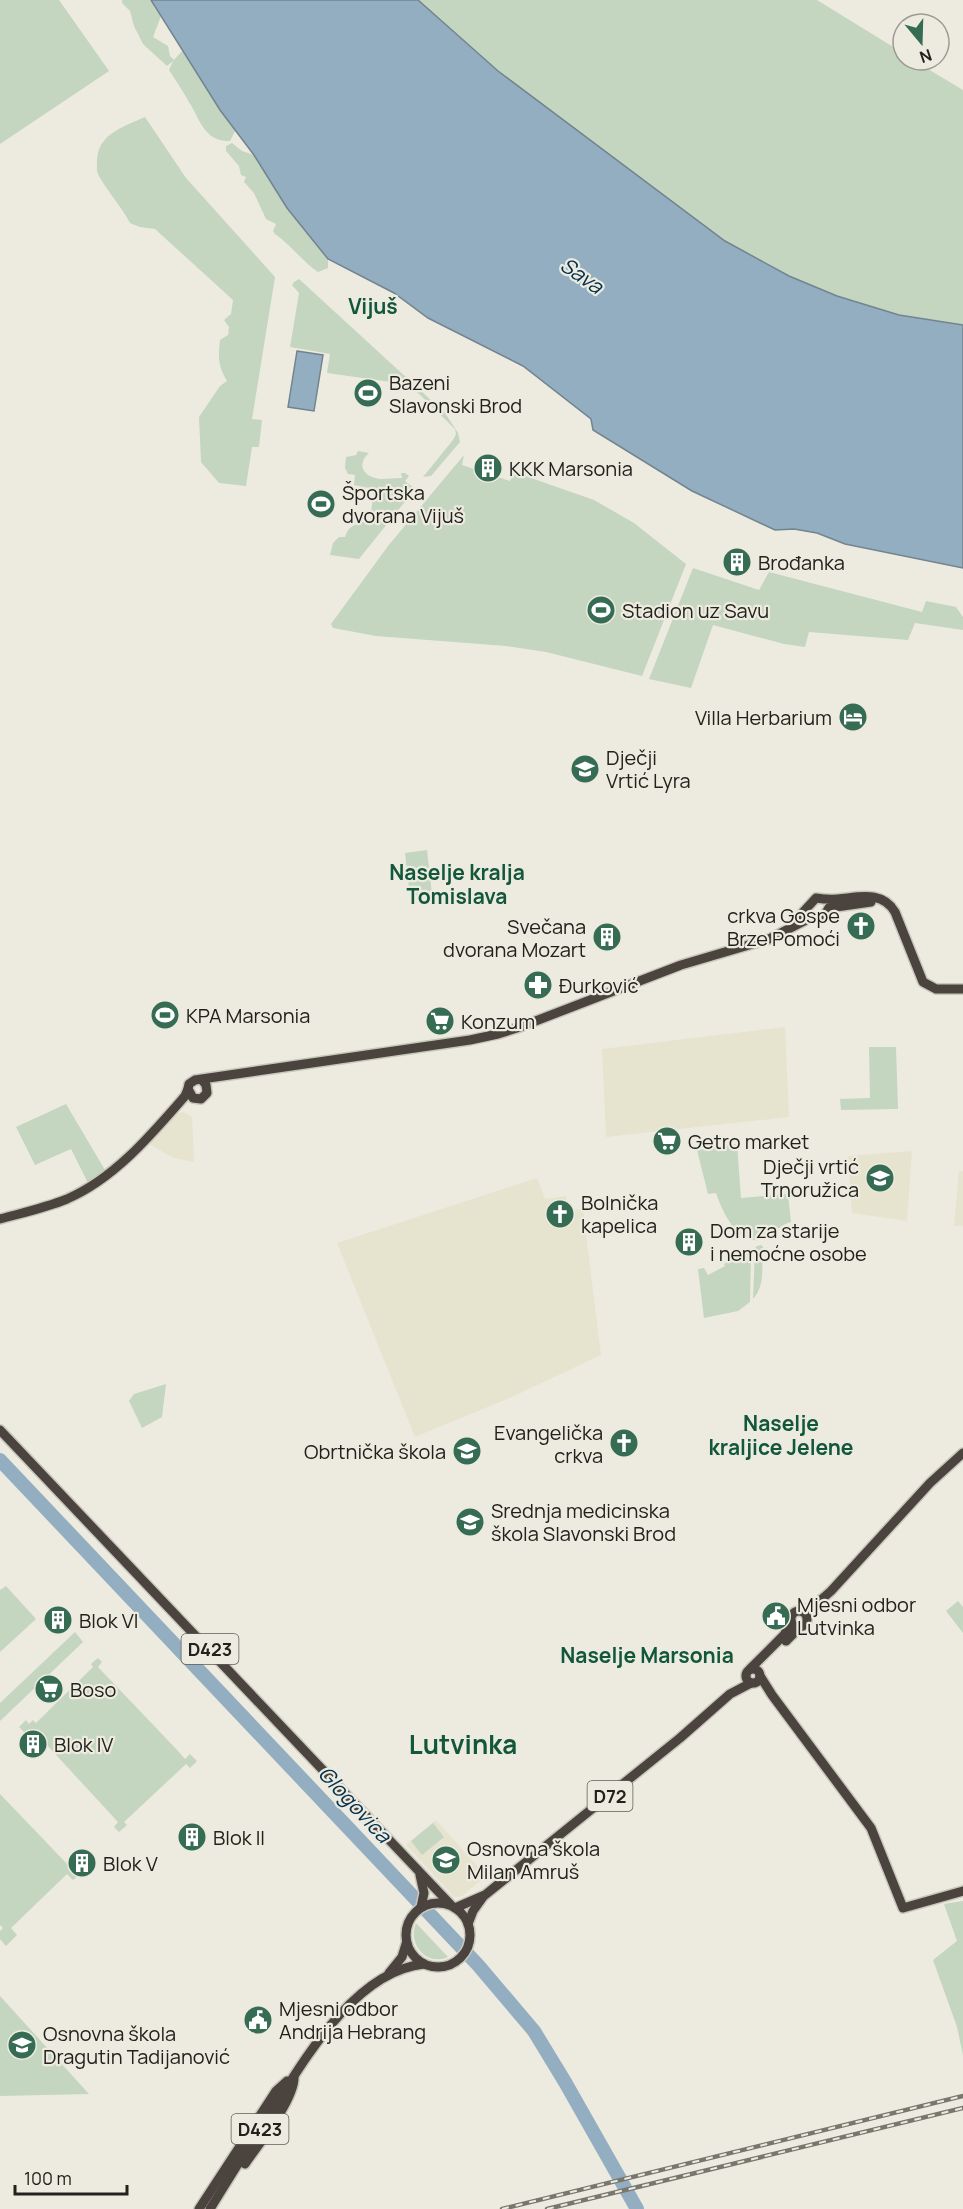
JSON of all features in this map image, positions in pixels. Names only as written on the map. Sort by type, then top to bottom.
[{"type":"main road","points":[[785,932],[816,898],[827,904],[867,896],[883,900],[888,902],[895,912],[923,982],[936,989],[963,989]]},
{"type":"main road","points":[[0,1219],[49,1206],[82,1191],[112,1170],[190,1094],[192,1082],[491,1036],[681,965],[769,939],[815,917],[824,916],[827,904]]},
{"type":"main road","points":[[809,905],[810,912],[815,917]]},
{"type":"main road","points":[[190,1094],[201,1099],[216,1083],[256,1072]]},
{"type":"main road","points":[[202,1080],[207,1091]]},
{"type":"main road","name":"D423","points":[[0,1430],[468,1924],[469,1942],[467,1949],[458,1960],[447,1966],[424,1964],[405,1968],[386,1977],[361,1994],[333,2022],[294,2076],[210,2209]]},
{"type":"main road","points":[[963,1453],[930,1483],[831,1591],[805,1625],[796,1625],[784,1635],[753,1676],[772,1695],[871,1828],[903,1908],[963,1891]]},
{"type":"main road","points":[[796,1625],[792,1614],[796,1611],[808,1610],[831,1591]]},
{"type":"main road","points":[[802,1611],[806,1614],[807,1620]]},
{"type":"main road","name":"D72","points":[[468,1924],[473,1911],[485,1895],[680,1738],[753,1676]]},
{"type":"main road","name":"D423","points":[[386,1977],[402,1957],[406,1944],[406,1928],[418,1910],[423,1893],[418,1870]]},
{"type":"main road","name":"D72","points":[[453,1906],[485,1895]]},
{"type":"main road","points":[[418,1910],[433,1903],[453,1906]]},
{"type":"main road","points":[[406,1944],[413,1956],[424,1964]]},
{"type":"main road","points":[[199,2209],[276,2091],[294,2076]]},
{"type":"main road","points":[[216,2209],[288,2100],[294,2084],[294,2076]]},
{"type":"shaded area","points":[[785,1027],[789,1117],[606,1137],[602,1049]]},
{"type":"shaded area","points":[[183,1112],[192,1117],[194,1162],[174,1158],[149,1144],[178,1113]]},
{"type":"shaded area","name":"Dječji vrtić Trnoružica","points":[[912,1151],[907,1221],[852,1213],[848,1156]]},
{"type":"shaded area","points":[[959,1171],[963,1171],[963,1226],[954,1226]]},
{"type":"shaded area","points":[[537,1178],[545,1199],[566,1196],[567,1210],[583,1209],[601,1355],[514,1396],[415,1437],[337,1243]]},
{"type":"shaded area","name":"Osnovna škola Milan Amruš","points":[[436,1820],[486,1876],[462,1896],[454,1897],[406,1845]]},
{"type":"green space","points":[[0,0],[59,0],[109,71],[0,144]]},
{"type":"green space","points":[[122,0],[151,0],[161,16],[153,37],[168,46],[170,56],[174,60],[182,51],[235,131],[230,141],[214,138],[204,128],[169,70],[173,61],[167,66],[143,44],[130,11]]},
{"type":"green space","points":[[418,0],[817,0],[891,46],[891,72],[933,72],[963,90],[963,325],[899,315],[837,296],[789,276],[725,241],[498,71]]},
{"type":"green space","points":[[145,117],[186,178],[275,277],[252,419],[262,420],[259,447],[252,447],[246,486],[219,483],[201,462],[199,417],[220,386],[227,381],[220,366],[219,346],[220,340],[228,335],[229,327],[224,320],[231,314],[233,300],[155,229],[130,223],[97,172],[98,152],[106,138],[120,128]]},
{"type":"green space","points":[[232,143],[242,151],[254,155],[287,208],[328,259],[328,268],[318,272],[275,234],[273,231],[276,224],[266,219],[254,193],[244,182],[246,177],[241,175],[239,166],[226,151],[226,146]]},
{"type":"green space","points":[[299,279],[445,413],[458,433],[460,442],[431,476],[423,477],[453,440],[456,434],[455,429],[415,390],[410,392],[397,390],[398,383],[327,373],[330,354],[290,347],[299,293],[292,285]]},
{"type":"green space","points":[[358,451],[369,453],[362,467],[366,474],[384,479],[402,478],[401,473],[405,473],[409,476],[405,481],[415,489],[359,559],[330,555],[333,543],[339,537],[345,537],[354,525],[370,521],[374,489],[354,485],[355,475],[348,474],[345,468],[346,457],[356,455]]},
{"type":"green space","points":[[464,455],[462,465],[510,481],[514,472],[594,500],[634,523],[686,564],[642,676],[546,652],[506,646],[376,636],[333,628],[331,624],[388,546]]},
{"type":"green space","points":[[693,568],[759,590],[769,572],[922,612],[926,601],[956,607],[963,617],[963,630],[915,623],[908,640],[809,632],[805,647],[784,644],[713,625],[691,688],[649,679]]},
{"type":"green space","points":[[427,850],[432,894],[410,897],[405,853]]},
{"type":"green space","points":[[869,1047],[896,1047],[898,1109],[841,1110],[840,1099],[870,1098]]},
{"type":"green space","points":[[66,1104],[105,1170],[88,1183],[71,1149],[35,1165],[16,1127]]},
{"type":"green space","points":[[737,1144],[741,1198],[788,1194],[791,1222],[781,1226],[767,1237],[757,1240],[748,1239],[741,1234],[728,1219],[716,1193],[708,1194],[697,1150]]},
{"type":"green space","points":[[761,1245],[763,1247],[760,1288],[753,1299],[755,1248]]},
{"type":"green space","points":[[748,1252],[751,1253],[750,1302],[738,1311],[704,1318],[698,1269],[704,1268],[708,1275]]},
{"type":"green space","points":[[166,1384],[162,1417],[142,1428],[129,1401],[134,1394]]},
{"type":"green space","points":[[6,1586],[36,1619],[0,1652],[0,1590]]},
{"type":"green space","points":[[958,1601],[963,1607],[963,1633],[946,1611]]},
{"type":"green space","points":[[75,1632],[83,1642],[0,1721],[0,1703]]},
{"type":"green space","points":[[98,1658],[102,1662],[98,1667],[185,1759],[190,1754],[197,1761],[190,1768],[186,1764],[124,1822],[127,1825],[119,1832],[114,1827],[118,1822],[33,1730],[27,1735],[19,1727],[26,1720],[29,1724],[33,1720],[36,1723],[93,1667],[91,1664]]},
{"type":"green space","points":[[0,1794],[68,1865],[72,1862],[82,1872],[73,1880],[67,1874],[11,1928],[17,1935],[6,1946],[0,1939],[0,1931],[3,1928],[0,1925]]},
{"type":"green space","points":[[433,1823],[444,1837],[422,1855],[411,1841]]},
{"type":"green space","points":[[963,1901],[963,2055],[957,2027],[933,1960],[957,1941],[944,1904]]},
{"type":"green space","points":[[416,1923],[448,1957],[432,1959],[420,1951],[414,1938]]},
{"type":"green space","name":"Osnovna škola Dragutin Tadijanović","points":[[0,1996],[89,2094],[0,2096]]},
{"type":"water","name":"Sava","points":[[151,0],[418,0],[498,71],[725,241],[789,276],[837,296],[899,315],[963,325],[963,568],[845,544],[817,533],[794,529],[775,530],[692,491],[593,430],[591,419],[523,366],[428,318],[394,293],[328,259],[287,208],[254,155],[220,110]]},
{"type":"water","points":[[297,351],[323,355],[314,411],[288,407]]},
{"type":"waterway","name":"Glogovica","points":[[0,1460],[478,1965],[534,2031],[637,2209]]},
{"type":"railway","points":[[502,2209],[963,2096]]},
{"type":"railway","points":[[547,2209],[963,2108]]},
{"type":"place","name":"Bazeni Slavonski Brod","points":[[368,393]]},
{"type":"place","name":"KKK Marsonia","points":[[488,468]]},
{"type":"place","name":"Športska dvorana Vijuš","points":[[321,504]]},
{"type":"place","name":"Brođanka","points":[[737,562]]},
{"type":"place","name":"Stadion uz Savu","points":[[601,610]]},
{"type":"place","name":"Villa Herbarium","points":[[853,717]]},
{"type":"place","name":"Dječji Vrtić Lyra","points":[[585,769]]},
{"type":"place","name":"crkva Gospe Brze Pomoći","points":[[861,926]]},
{"type":"place","name":"Svečana dvorana Mozart","points":[[607,937]]},
{"type":"place","name":"Đurković","points":[[538,985]]},
{"type":"place","name":"KPA Marsonia","points":[[165,1015]]},
{"type":"place","name":"Konzum","points":[[440,1021]]},
{"type":"place","name":"Getro market","points":[[667,1141]]},
{"type":"place","name":"Dječji vrtić Trnoružica","points":[[880,1178]]},
{"type":"place","name":"Bolnička kapelica","points":[[560,1214]]},
{"type":"place","name":"Dom za starije i nemoćne osobe","points":[[689,1242]]},
{"type":"place","name":"Evangelička crkva","points":[[624,1443]]},
{"type":"place","name":"Obrtnička škola","points":[[467,1451]]},
{"type":"place","name":"Srednja medicinska škola Slavonski Brod","points":[[470,1522]]},
{"type":"place","name":"Mjesni odbor Lutvinka","points":[[776,1616]]},
{"type":"place","name":"Blok VI","points":[[58,1620]]},
{"type":"place","name":"Boso","points":[[49,1689]]},
{"type":"place","name":"Blok IV","points":[[33,1744]]},
{"type":"place","name":"Blok II","points":[[192,1837]]},
{"type":"place","name":"Osnovna škola Milan Amruš","points":[[446,1860]]},
{"type":"place","name":"Blok V","points":[[82,1863]]},
{"type":"place","name":"Mjesni odbor Andrija Hebrang","points":[[258,2020]]},
{"type":"place","name":"Osnovna škola Dragutin Tadijanović","points":[[22,2045]]},
{"type":"district","name":"Vijuš","points":[[373,306]]},
{"type":"district","name":"Naselje kralja Tomislava","points":[[457,884]]},
{"type":"district","name":"Naselje kraljice Jelene","points":[[781,1435]]},
{"type":"district","name":"Naselje Marsonia","points":[[647,1655]]},
{"type":"district","name":"Lutvinka","points":[[463,1744]]}]
